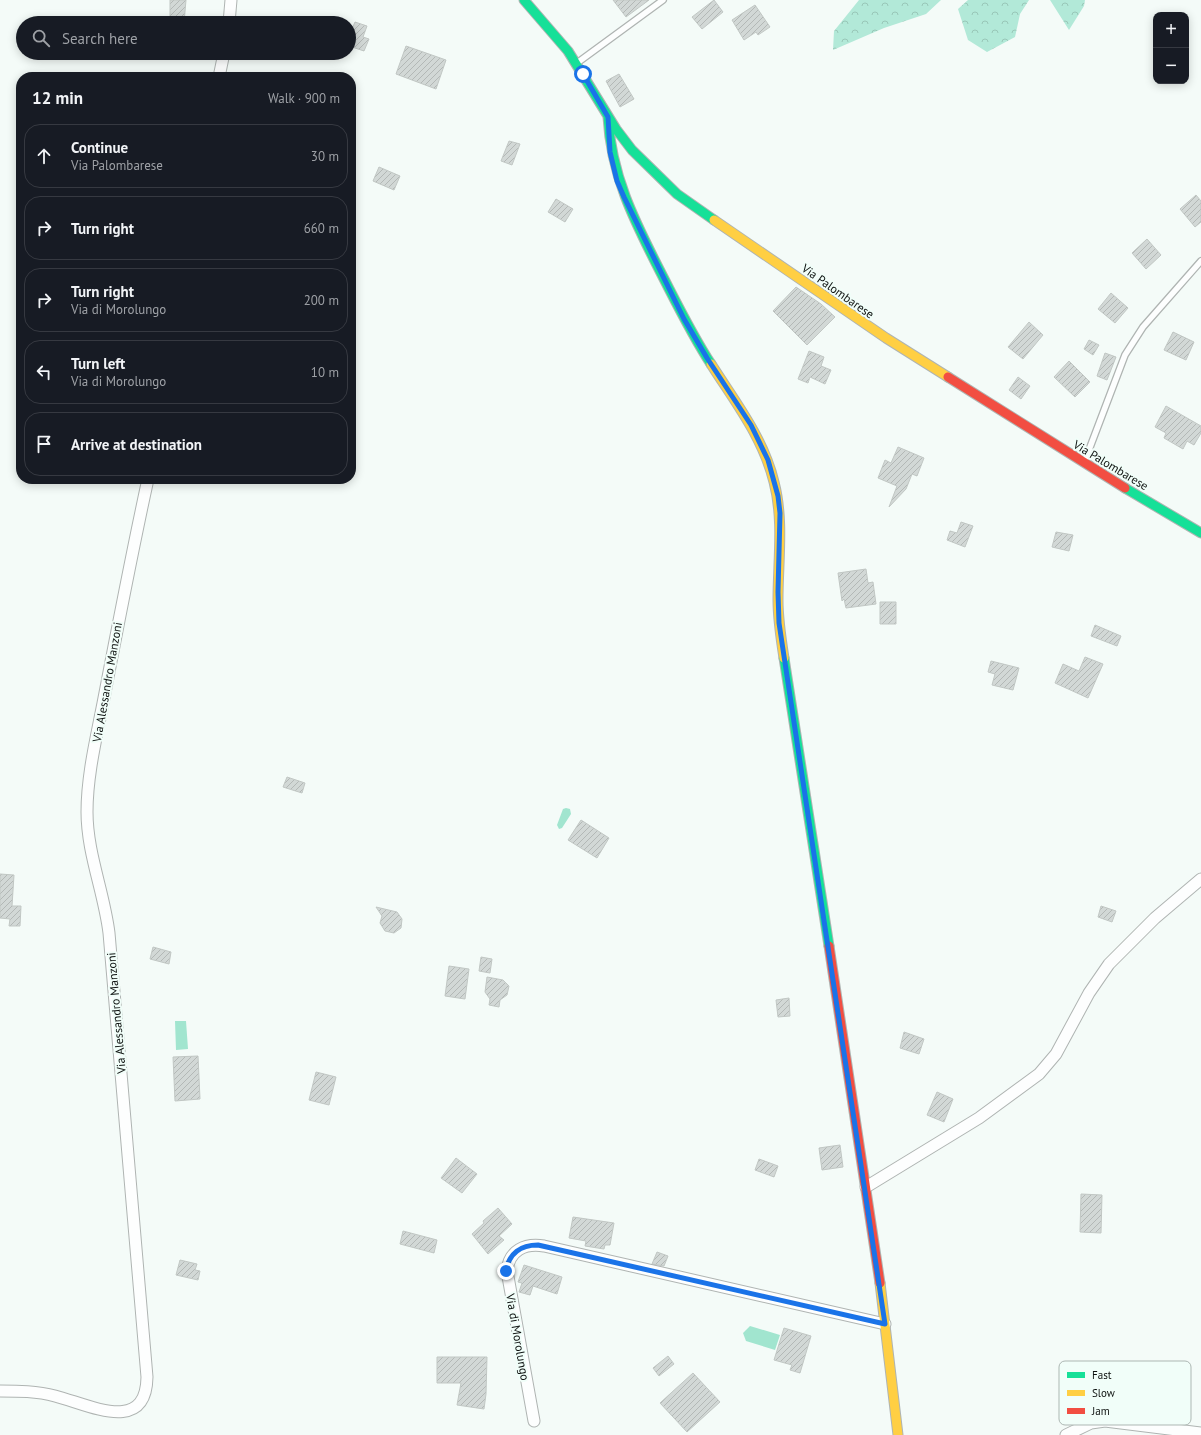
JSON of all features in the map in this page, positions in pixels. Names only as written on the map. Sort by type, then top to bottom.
[{"type":"street","points":[[230,16],[231,0]]},
{"type":"street","name":"Via Palombarese","points":[[524,0],[558,39],[577,64],[621,136],[642,161],[668,187],[695,208],[886,338],[1084,463],[1201,533]]},
{"type":"street","points":[[219,72],[222,60]]},
{"type":"street","points":[[608,117],[610,152],[620,188],[684,319],[760,442],[772,471],[778,496],[781,526],[778,592],[779,623],[866,1187],[885,1324],[898,1435]]},
{"type":"street","name":"Via Alessandro Manzoni","points":[[0,1391],[49,1395],[105,1414],[122,1417],[132,1414],[146,1393],[146,1370],[109,933],[106,910],[89,836],[87,811],[90,774],[123,598],[147,484]]},
{"type":"street","points":[[866,1187],[979,1118],[1039,1074],[1056,1054],[1089,993],[1109,964],[1155,918],[1201,879]]},
{"type":"street","name":"Via di Morolungo","points":[[534,1420],[506,1271],[511,1256],[518,1249],[527,1246],[538,1245],[552,1248],[885,1324]]},
{"type":"street","points":[[1066,1435],[1085,1425]]},
{"type":"street","points":[[1137,1425],[1201,1433]]},
{"type":"lane","points":[[577,64],[663,0]]},
{"type":"lane","points":[[1084,463],[1125,355],[1143,328],[1201,261]]},
{"type":"green space","points":[[859,0],[941,0],[926,14],[884,28],[833,50],[834,31]]},
{"type":"green space","points":[[968,0],[1029,0],[1020,14],[1015,37],[987,52],[968,40],[958,9]]},
{"type":"green space","points":[[1050,0],[1085,0],[1084,6],[1069,30]]},
{"type":"shaded area","points":[[563,809],[570,809],[571,814],[562,828],[559,829],[557,825]]},
{"type":"shaded area","points":[[175,1021],[186,1021],[188,1049],[176,1050]]},
{"type":"shaded area","points":[[750,1326],[780,1335],[775,1350],[746,1341],[743,1333]]},
{"type":"building","points":[[170,0],[186,0],[185,16],[170,16]]},
{"type":"building","points":[[613,0],[649,0],[626,17]]},
{"type":"building","points":[[714,0],[723,12],[702,29],[692,17]]},
{"type":"building","points":[[755,5],[770,27],[758,35],[756,32],[744,40],[732,20]]},
{"type":"building","points":[[356,22],[367,26],[363,37],[369,39],[364,51],[356,48]]},
{"type":"building","points":[[406,46],[446,60],[436,89],[396,74]]},
{"type":"building","points":[[619,74],[634,99],[620,107],[606,81]]},
{"type":"building","points":[[509,141],[520,144],[512,165],[501,161]]},
{"type":"building","points":[[379,167],[400,176],[394,190],[373,181]]},
{"type":"building","points":[[1196,195],[1201,201],[1201,222],[1195,227],[1180,209]]},
{"type":"building","points":[[556,199],[573,209],[565,222],[548,212]]},
{"type":"building","points":[[1147,239],[1161,255],[1146,269],[1132,253]]},
{"type":"building","points":[[796,287],[821,304],[835,317],[807,345],[773,311]]},
{"type":"building","points":[[1111,293],[1128,308],[1115,323],[1098,309]]},
{"type":"building","points":[[1029,322],[1043,335],[1023,359],[1008,347]]},
{"type":"building","points":[[1173,332],[1194,342],[1186,360],[1164,350]]},
{"type":"building","points":[[1089,340],[1099,345],[1093,355],[1084,349]]},
{"type":"building","points":[[809,351],[824,357],[821,366],[831,370],[825,384],[810,377],[808,383],[798,379]]},
{"type":"building","points":[[1105,353],[1116,357],[1107,380],[1097,376]]},
{"type":"building","points":[[1069,361],[1090,382],[1075,397],[1054,377]]},
{"type":"building","points":[[1018,377],[1030,386],[1021,399],[1009,390]]},
{"type":"building","points":[[1166,406],[1201,426],[1201,433],[1194,445],[1187,441],[1183,449],[1164,438],[1166,433],[1155,427]]},
{"type":"building","points":[[898,447],[924,458],[917,476],[912,474],[906,489],[889,507],[897,486],[878,478],[885,460],[891,463]]},
{"type":"building","points":[[961,522],[973,526],[965,547],[947,540],[950,531],[957,533]]},
{"type":"building","points":[[1056,532],[1073,535],[1069,551],[1052,547]]},
{"type":"building","points":[[866,569],[868,583],[873,582],[876,604],[846,608],[844,599],[842,601],[838,573]]},
{"type":"building","points":[[880,602],[896,602],[896,624],[880,624]]},
{"type":"building","points":[[1095,625],[1121,636],[1117,646],[1091,636]]},
{"type":"building","points":[[1085,657],[1103,664],[1088,698],[1055,683],[1063,664],[1079,671]]},
{"type":"building","points":[[991,661],[1019,668],[1013,690],[992,685],[995,674],[988,672]]},
{"type":"building","points":[[287,777],[305,783],[302,793],[283,787]]},
{"type":"building","points":[[581,820],[609,838],[597,858],[568,840]]},
{"type":"building","points":[[0,874],[14,875],[12,906],[21,906],[20,926],[9,926],[10,919],[0,918]]},
{"type":"building","points":[[1101,906],[1116,911],[1112,922],[1098,917]]},
{"type":"building","points":[[376,907],[397,912],[402,919],[401,928],[394,933],[385,931],[380,923],[382,916]]},
{"type":"building","points":[[153,947],[171,952],[169,964],[150,959]]},
{"type":"building","points":[[481,957],[492,959],[490,973],[479,971]]},
{"type":"building","points":[[449,966],[469,969],[465,999],[445,996]]},
{"type":"building","points":[[487,977],[503,980],[509,986],[507,995],[500,1000],[499,1007],[489,1005],[490,999],[485,992]]},
{"type":"building","points":[[789,998],[790,1016],[778,1017],[776,1000]]},
{"type":"building","points":[[904,1032],[924,1039],[919,1054],[900,1048]]},
{"type":"building","points":[[198,1056],[200,1099],[175,1101],[173,1057]]},
{"type":"building","points":[[316,1072],[336,1077],[329,1105],[309,1100]]},
{"type":"building","points":[[937,1092],[953,1099],[944,1122],[927,1115]]},
{"type":"building","points":[[840,1145],[843,1167],[822,1170],[819,1148]]},
{"type":"building","points":[[456,1158],[477,1174],[462,1193],[441,1178]]},
{"type":"building","points":[[759,1159],[778,1166],[774,1177],[755,1170]]},
{"type":"building","points":[[1081,1194],[1102,1195],[1101,1233],[1080,1232]]},
{"type":"building","points":[[498,1208],[512,1224],[499,1236],[504,1240],[488,1254],[472,1234],[484,1223],[483,1221]]},
{"type":"building","points":[[573,1217],[614,1223],[610,1245],[605,1245],[604,1249],[585,1246],[586,1241],[569,1238]]},
{"type":"building","points":[[403,1231],[437,1240],[434,1253],[400,1244]]},
{"type":"building","points":[[657,1252],[668,1256],[664,1266],[652,1264]]},
{"type":"building","points":[[180,1260],[197,1264],[195,1270],[200,1271],[198,1280],[176,1275]]},
{"type":"building","points":[[524,1265],[562,1277],[557,1294],[533,1286],[530,1295],[519,1292],[522,1283],[518,1282]]},
{"type":"building","points":[[784,1328],[811,1336],[800,1373],[790,1370],[792,1365],[774,1360]]},
{"type":"building","points":[[668,1356],[674,1364],[659,1376],[653,1368]]},
{"type":"building","points":[[437,1357],[487,1357],[484,1409],[457,1405],[461,1383],[437,1383]]},
{"type":"building","points":[[693,1373],[720,1402],[687,1432],[660,1403]]},
{"type":"traffic: fast","points":[[524,0],[568,51],[616,129],[632,150],[677,194],[714,220]]},
{"type":"traffic: fast","points":[[608,117],[614,159],[626,198],[651,254],[697,342],[711,364]]},
{"type":"traffic: fast","points":[[1125,488],[1201,533]]},
{"type":"traffic: fast","points":[[784,658],[829,946]]},
{"type":"traffic: slow","points":[[714,220],[886,338],[948,377]]},
{"type":"traffic: slow","points":[[711,364],[756,435],[774,482],[780,526],[778,607],[784,658]]},
{"type":"traffic: slow","points":[[880,1283],[898,1435]]},
{"type":"traffic: jam","points":[[948,377],[1125,488]]},
{"type":"traffic: jam","points":[[829,946],[880,1283]]},
{"type":"route","points":[[506,1271],[509,1260],[514,1252],[522,1247],[538,1245],[885,1324],[866,1187],[782,648],[778,607],[778,572],[781,531],[780,513],[778,496],[772,471],[751,425],[707,358],[684,319],[620,188],[614,171],[610,152],[608,117],[583,74]]}]
